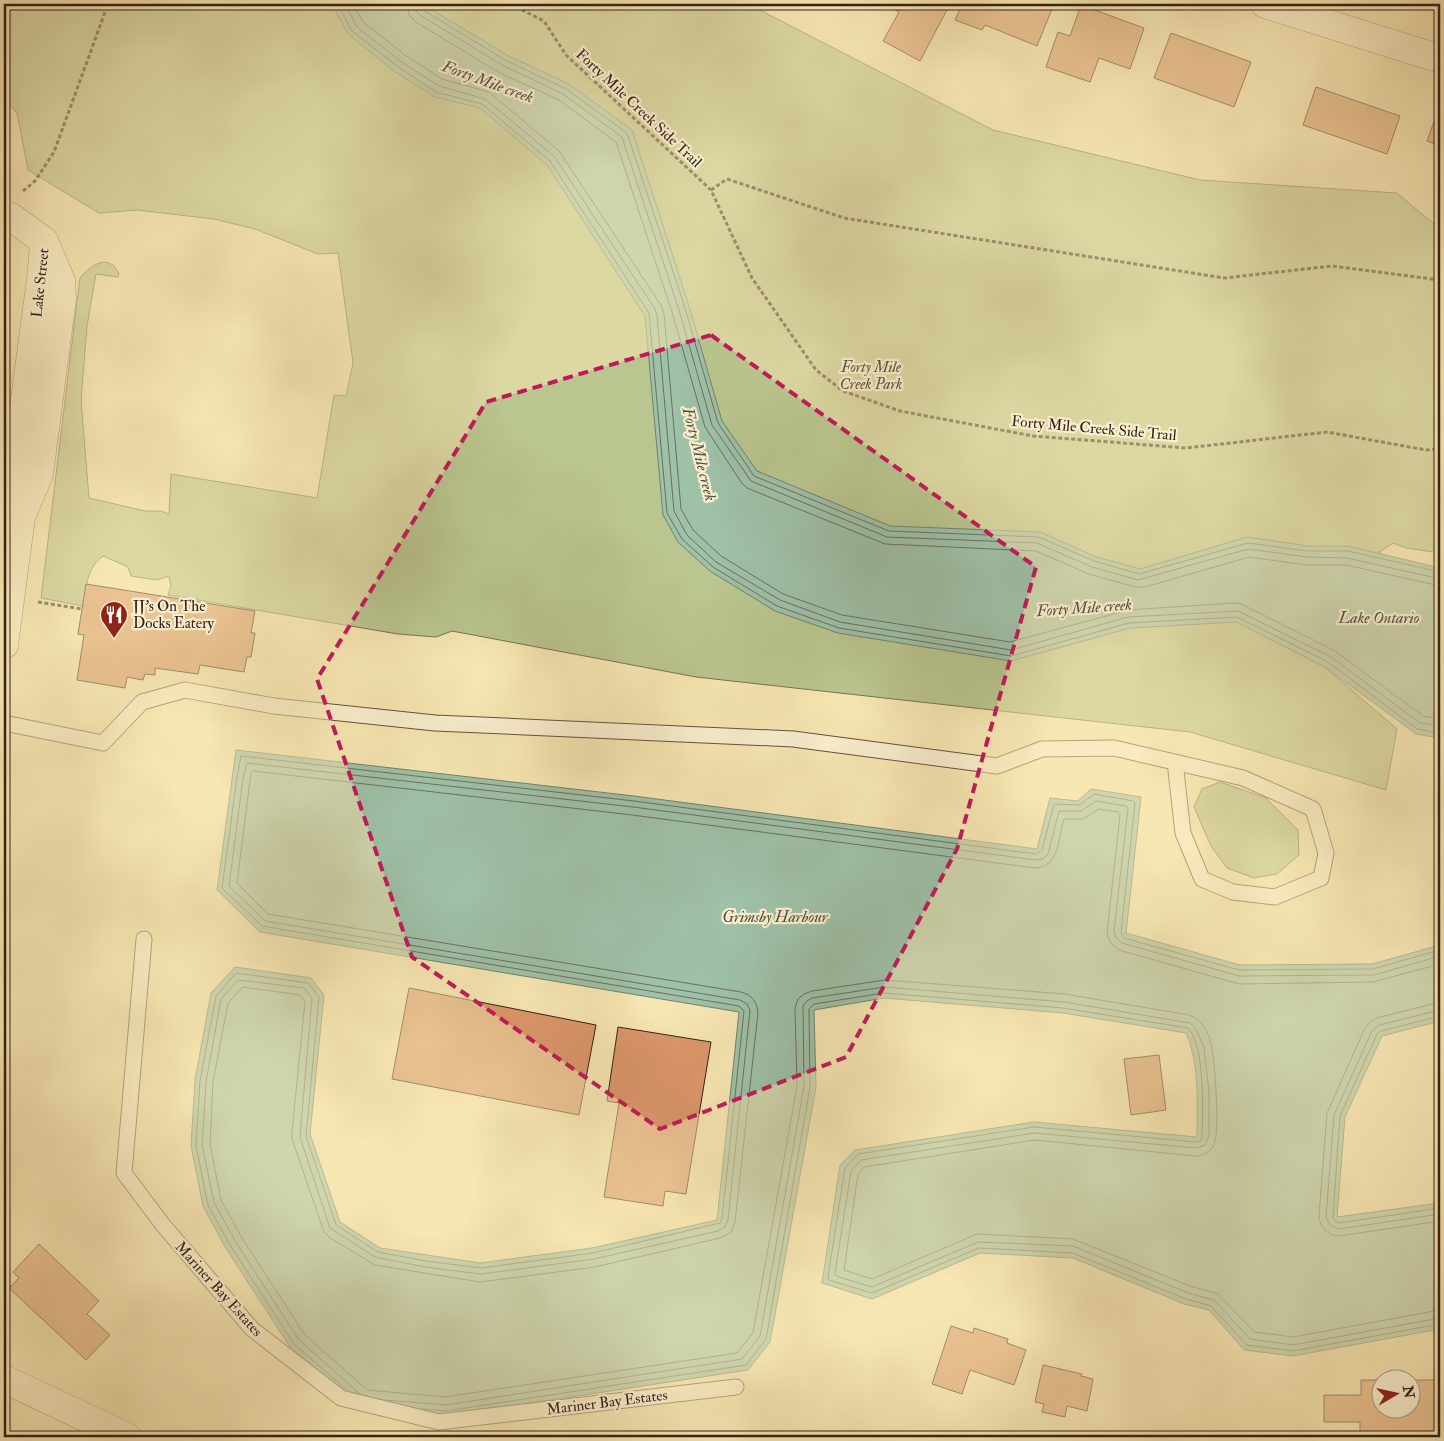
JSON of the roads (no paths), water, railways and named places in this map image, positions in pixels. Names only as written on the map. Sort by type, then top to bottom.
[{"type":"street","points":[[1265,4],[1440,59]]},
{"type":"street","name":"Lake Street","points":[[4,214],[44,241],[41,279],[15,474],[4,645]]},
{"type":"street","points":[[4,1379],[127,1437]]},
{"type":"lane","points":[[4,724],[103,743],[142,702],[185,690],[274,706],[435,724],[793,739],[997,766],[1042,749],[1114,748],[1175,762],[1243,778],[1313,809],[1326,853],[1321,878],[1275,897],[1233,892],[1202,879],[1183,833],[1175,762]]},
{"type":"lane","name":"Mariner Bay Estates","points":[[144,939],[124,1173],[163,1225],[252,1329],[342,1398],[439,1422],[736,1387]]},
{"type":"water","points":[[332,4],[422,4],[507,55],[569,84],[632,130],[689,306],[722,421],[757,471],[890,526],[1040,532],[1096,557],[1140,569],[1247,537],[1308,546],[1348,546],[1440,568],[1440,738],[1416,734],[1325,667],[1236,622],[1130,628],[1011,661],[838,633],[775,611],[710,571],[678,542],[663,515],[645,316],[547,165],[480,108],[435,97],[394,71],[348,34]]},
{"type":"water","name":"Grimsby Harbour","points":[[236,750],[634,796],[1037,849],[1050,798],[1078,801],[1091,789],[1141,797],[1126,933],[1240,965],[1372,964],[1440,945],[1440,1021],[1382,1036],[1345,1117],[1337,1217],[1440,1203],[1440,1329],[1293,1356],[1244,1350],[1209,1310],[1184,1304],[1073,1258],[980,1253],[872,1299],[822,1283],[840,1165],[855,1150],[1034,1122],[1197,1137],[1196,1071],[1186,1033],[1063,1013],[884,998],[814,1010],[816,1087],[770,1342],[748,1370],[446,1416],[360,1409],[290,1347],[225,1247],[203,1206],[191,1146],[195,1080],[211,993],[235,967],[311,978],[324,995],[310,1134],[340,1222],[380,1248],[480,1263],[592,1248],[717,1220],[739,1012],[260,932],[217,890]]},
{"type":"place","name":"JJ’s On The Docks Eatery","points":[[114,639]]},
{"type":"water label","name":"Forty Mile creek","points":[[488,81]]},
{"type":"water label","name":"Forty Mile creek","points":[[700,454]]},
{"type":"water label","name":"Forty Mile creek","points":[[1084,607]]},
{"type":"water label","name":"Lake Ontario","points":[[1379,617]]},
{"type":"park label","name":"Forty Mile Creek Park","points":[[871,376]]}]
